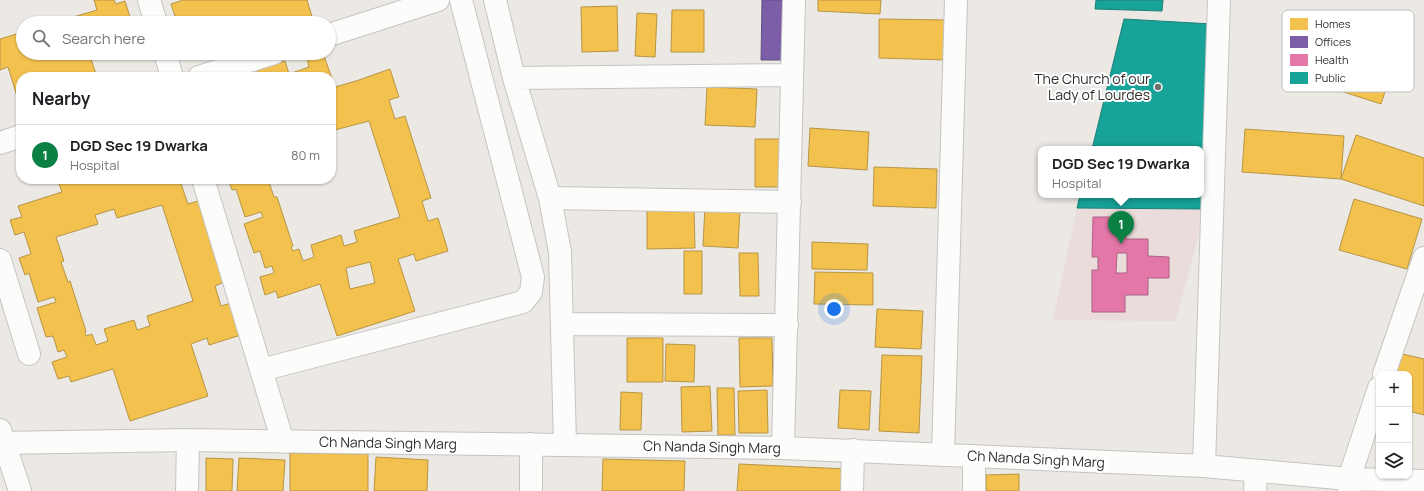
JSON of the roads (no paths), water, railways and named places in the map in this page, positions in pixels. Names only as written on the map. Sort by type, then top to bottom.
[{"type":"street","points":[[149,0],[154,16]]},
{"type":"street","points":[[336,33],[438,0]]},
{"type":"street","points":[[261,370],[523,302],[531,292],[533,277],[461,0]]},
{"type":"street","points":[[495,0],[514,78],[550,198],[560,252],[565,444]]},
{"type":"street","points":[[783,448],[794,0]]},
{"type":"street","points":[[943,455],[956,0]]},
{"type":"street","points":[[1204,466],[1219,0]]},
{"type":"street","points":[[167,60],[171,72]]},
{"type":"street","points":[[215,72],[252,60]]},
{"type":"street","points":[[514,78],[792,75]]},
{"type":"street","points":[[0,143],[16,138]]},
{"type":"street","points":[[205,184],[283,442]]},
{"type":"street","points":[[550,198],[790,202]]},
{"type":"street","points":[[1385,371],[1424,258]]},
{"type":"street","points":[[0,260],[29,354]]},
{"type":"street","points":[[562,324],[787,325]]},
{"type":"street","points":[[1349,485],[1376,398]]},
{"type":"street","points":[[1,439],[20,491]]},
{"type":"street","name":"Ch Nanda Singh Marg","points":[[1,439],[565,444],[853,450],[1204,466],[1255,481],[1349,485],[1424,481]]},
{"type":"street","points":[[187,491],[188,440]]},
{"type":"street","points":[[530,491],[531,444]]},
{"type":"street","points":[[852,491],[853,450]]},
{"type":"street","points":[[974,456],[974,491]]},
{"type":"place","name":"The Church of our Lady of Lourdes","points":[[1158,87]]},
{"type":"place","name":"DGD Sec 19 Dwarka","points":[[1121,244]]}]
